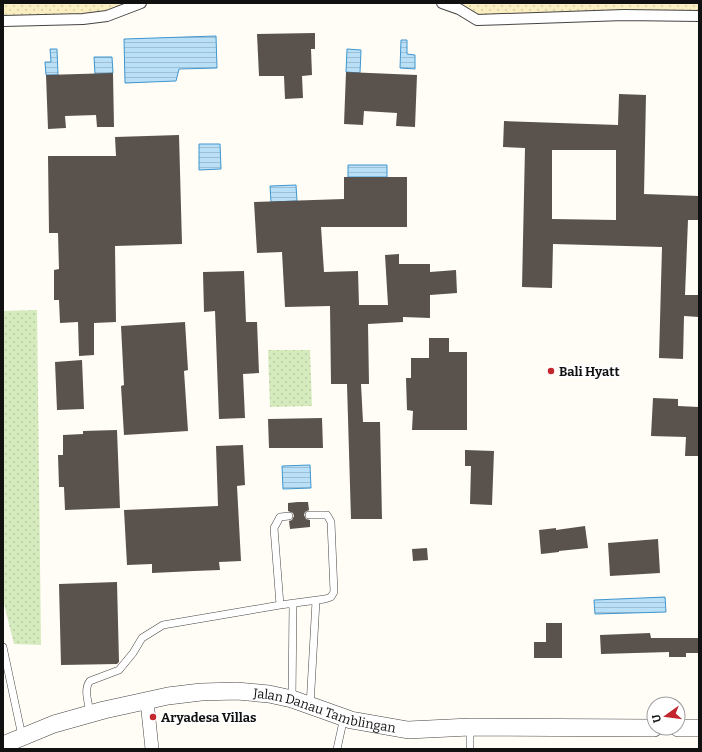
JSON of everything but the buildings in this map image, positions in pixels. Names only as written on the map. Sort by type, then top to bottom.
[{"type":"street","points":[[3,21],[83,19],[107,16],[142,3]]},
{"type":"street","points":[[442,3],[459,9],[477,20],[624,15],[699,16]]},
{"type":"street","name":"Jalan Danau Tamblingan","points":[[3,745],[54,724],[90,713],[201,692],[237,691],[268,694],[292,699],[344,717],[408,730],[470,727],[646,728]]},
{"type":"street","points":[[147,701],[152,749]]},
{"type":"street","points":[[686,728],[699,728]]},
{"type":"lane","points":[[90,713],[87,692],[90,681],[119,670],[134,653],[142,638],[163,625],[280,605],[316,601],[331,597],[334,592],[331,522],[327,515],[309,515]]},
{"type":"lane","points":[[280,605],[274,528],[276,521],[280,517],[288,516]]},
{"type":"lane","points":[[310,706],[316,601]]},
{"type":"lane","points":[[292,699],[293,603]]},
{"type":"lane","points":[[3,647],[22,736]]},
{"type":"lane","points":[[337,749],[344,717]]},
{"type":"lane","points":[[470,727],[470,749]]},
{"type":"green space","points":[[37,310],[41,645],[14,644],[3,600],[3,311]]},
{"type":"green space","points":[[268,350],[310,350],[312,406],[270,407]]},
{"type":"sand","points":[[3,3],[141,3],[107,16],[3,21]]},
{"type":"sand","points":[[442,3],[699,3],[699,16],[477,20]]},
{"type":"water","points":[[216,36],[217,68],[179,69],[176,81],[125,83],[124,39]]},
{"type":"water","points":[[401,40],[407,40],[407,54],[415,55],[415,69],[400,68]]},
{"type":"water","points":[[50,49],[57,49],[58,75],[46,75],[45,62],[51,62]]},
{"type":"water","points":[[347,49],[361,50],[360,73],[346,72]]},
{"type":"water","points":[[94,57],[112,57],[113,73],[95,74]]},
{"type":"water","points":[[199,144],[220,144],[221,169],[199,170]]},
{"type":"water","points":[[348,165],[387,165],[387,177],[348,177]]},
{"type":"water","points":[[296,185],[297,201],[271,202],[270,186]]},
{"type":"water","points":[[310,465],[311,488],[283,489],[282,466]]},
{"type":"water","points":[[665,597],[666,612],[595,614],[594,600]]},
{"type":"place","name":"Bali Hyatt","points":[[551,371]]},
{"type":"place","name":"Aryadesa Villas","points":[[153,717]]}]
